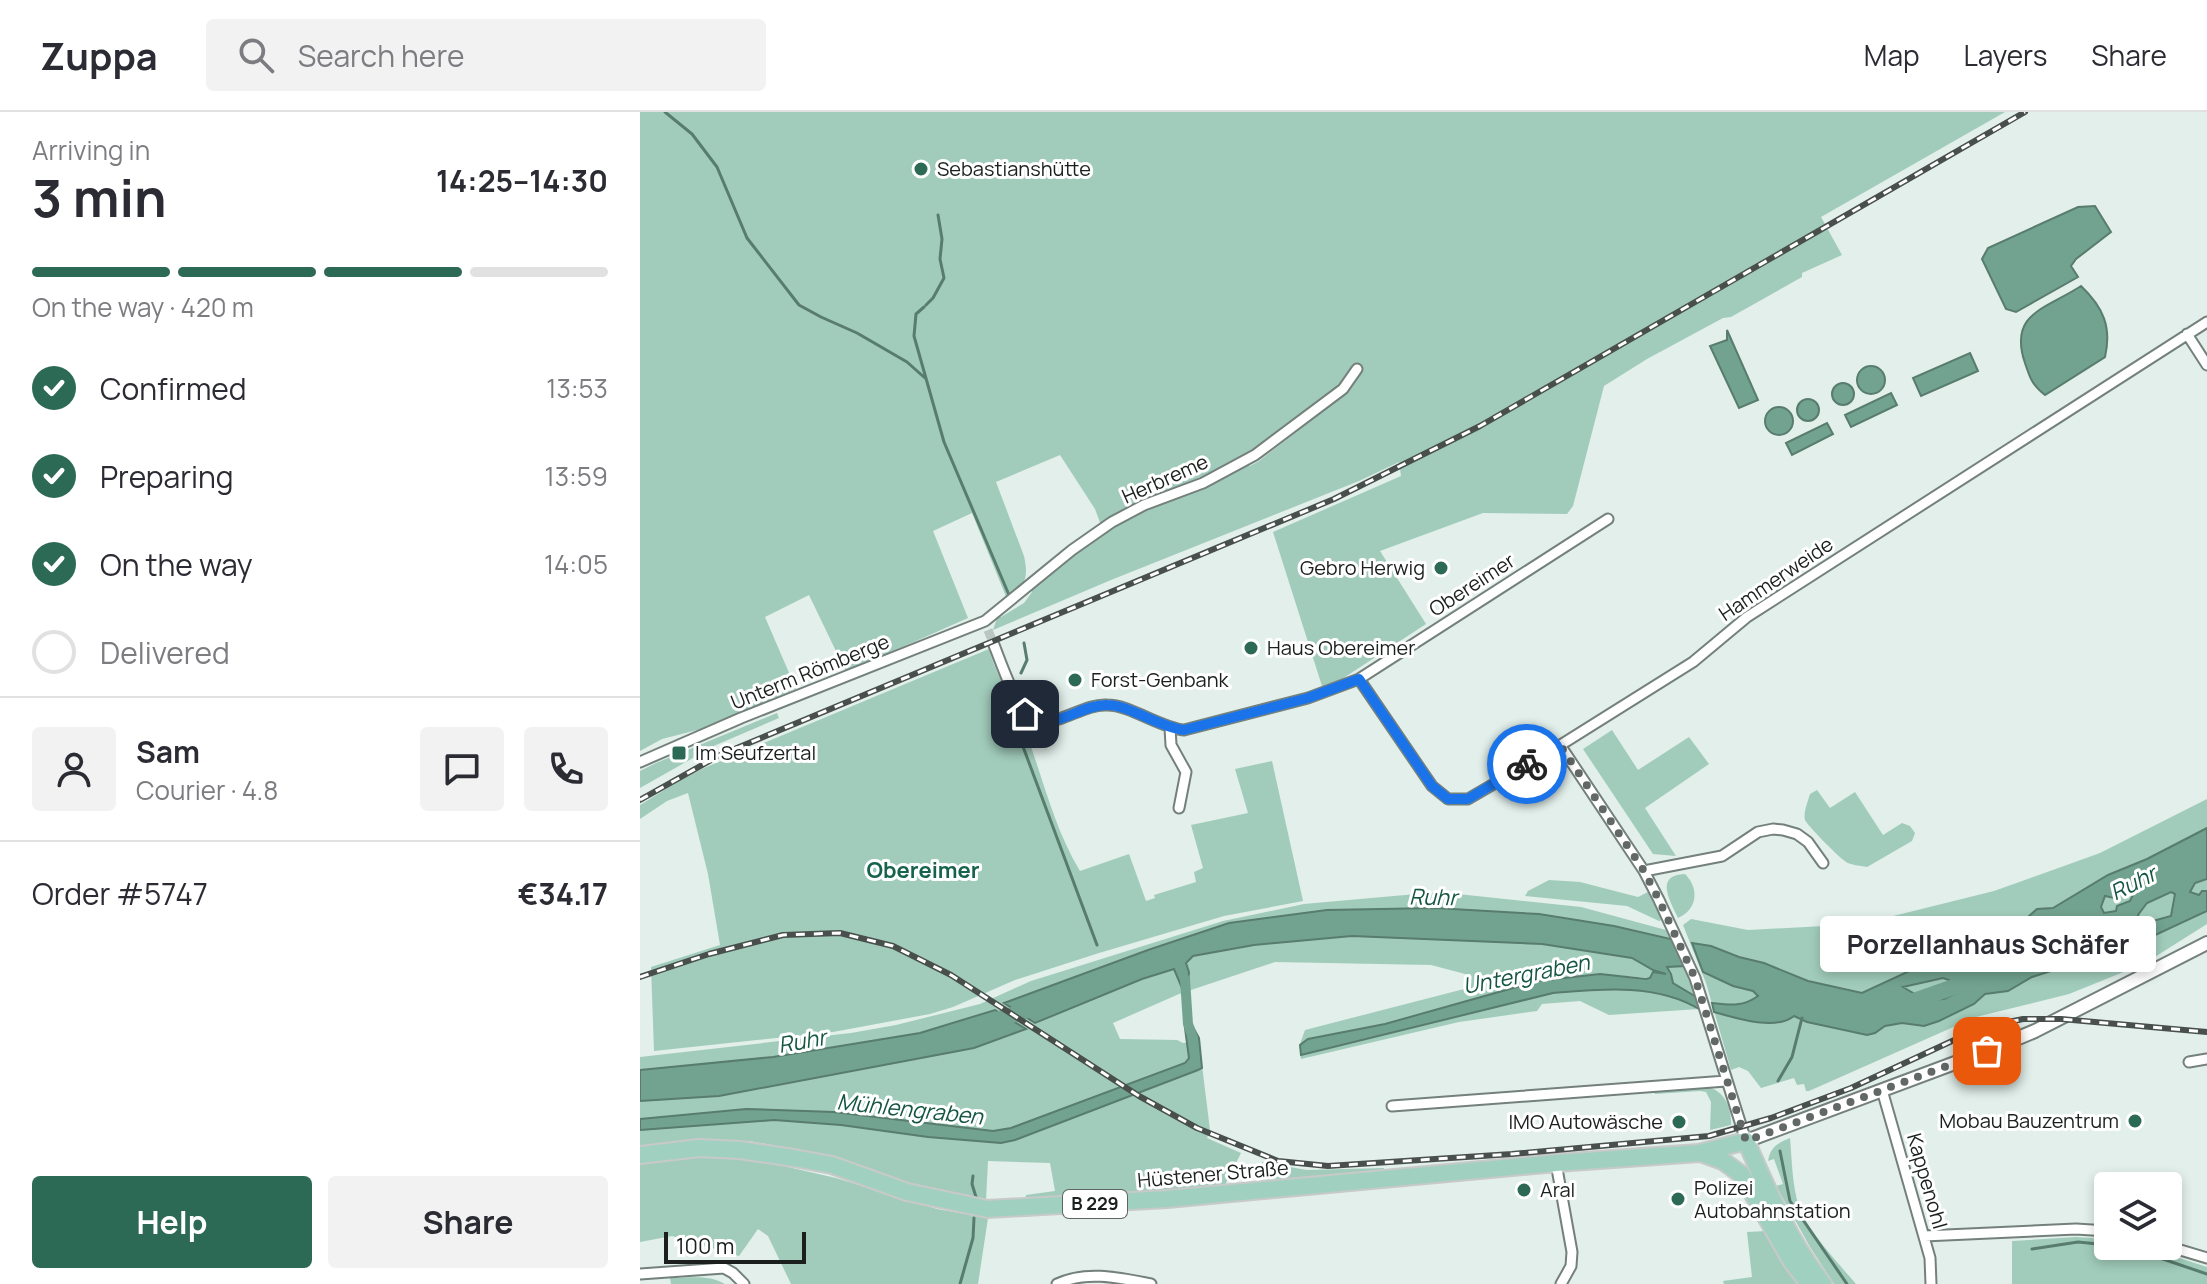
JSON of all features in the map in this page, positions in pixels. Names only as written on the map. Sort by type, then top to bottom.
[{"type":"main road","name":"Hüstener Straße","points":[[640,1155],[699,1148],[794,1158],[832,1165],[907,1192],[988,1209],[1167,1199],[1699,1153],[1746,1141]]},
{"type":"main road","points":[[1746,1141],[1741,1157],[1742,1175],[1792,1262],[1809,1284]]},
{"type":"main road","points":[[1746,1141],[1773,1202],[1802,1255],[1823,1284]]},
{"type":"main road","name":"B 229","points":[[1699,1153],[1723,1161],[1742,1175]]},
{"type":"street","name":"Hammerweide","points":[[1359,679],[1432,786],[1448,799],[1468,799],[1693,662],[1747,617],[2207,322]]},
{"type":"street","points":[[2187,334],[2207,365]]},
{"type":"street","name":"Herbreme","points":[[987,626],[1072,550],[1112,522],[1144,505],[1203,483],[1255,455],[1343,389],[1357,369]]},
{"type":"street","name":"Obereimer","points":[[994,645],[1022,709],[1030,718],[1051,721],[1107,705],[1170,728],[1184,730],[1308,698],[1359,679],[1608,519]]},
{"type":"street","name":"Unterm Römberge","points":[[640,762],[741,718],[987,626]]},
{"type":"street","points":[[1170,728],[1171,745],[1186,772],[1179,808]]},
{"type":"street","points":[[1560,745],[1644,871],[1659,900],[1695,978],[1746,1141],[2035,1031],[2207,943]]},
{"type":"street","points":[[1644,871],[1722,856],[1758,832],[1773,829],[1797,834],[1808,842],[1823,863]]},
{"type":"street","points":[[2189,1062],[2207,1059]]},
{"type":"street","points":[[1392,1106],[1726,1081]]},
{"type":"street","name":"Kappenohl","points":[[1882,1090],[1932,1267],[1931,1284]]},
{"type":"street","points":[[1556,1163],[1572,1252],[1571,1266],[1561,1284]]},
{"type":"street","points":[[1924,1236],[2094,1230]]},
{"type":"street","points":[[2182,1250],[2207,1258]]},
{"type":"street","points":[[640,1274],[724,1268],[744,1284]]},
{"type":"street","points":[[1057,1284],[1072,1277],[1151,1284]]},
{"type":"shaded area","points":[[640,112],[2005,112],[1821,217],[1842,255],[1802,273],[1802,277],[1647,359],[1604,386],[1573,506],[1567,514],[1483,513],[1380,551],[1426,624],[1342,679],[1322,686],[1273,532],[1401,476],[1399,462],[993,630],[998,615],[1001,617],[1024,603],[1031,589],[1086,544],[1138,513],[1259,461],[1350,390],[1361,371],[1238,461],[1137,504],[1101,525],[1095,509],[1060,455],[996,482],[1025,564],[1024,581],[1007,599],[972,513],[933,531],[968,618],[846,672],[809,595],[765,617],[796,689],[701,729],[662,739],[640,751]]},
{"type":"shaded area","points":[[989,649],[1026,733],[1063,838],[1080,871],[1129,854],[1146,901],[1155,898],[1154,895],[1196,882],[1194,872],[1203,868],[1191,825],[1248,813],[1235,769],[1272,761],[1303,901],[1224,916],[1099,953],[1015,980],[930,1014],[833,1032],[654,1051],[651,967],[720,945],[708,874],[688,793],[667,801],[640,819],[640,805],[704,768]]},
{"type":"shaded area","points":[[777,713],[779,718],[716,745],[640,788],[640,771]]},
{"type":"shaded area","points":[[1612,730],[1638,770],[1689,737],[1709,764],[1645,808],[1676,856],[1653,854],[1583,749]]},
{"type":"shaded area","points":[[1817,790],[1830,808],[1855,792],[1883,835],[1902,823],[1910,826],[1915,833],[1912,841],[1867,867],[1848,863],[1805,820],[1810,794]]},
{"type":"shaded area","points":[[2207,799],[2207,924],[2150,960],[2069,994],[1976,1017],[1809,1091],[1806,1091],[1804,1084],[1797,1085],[1794,1078],[1761,1088],[1748,1071],[1739,1067],[1731,1070],[1706,983],[1683,925],[1691,919],[1748,930],[1861,924],[1994,891],[2100,853]]},
{"type":"shaded area","points":[[1685,874],[1693,886],[1694,899],[1689,910],[1678,918],[1667,884],[1675,875]]},
{"type":"shaded area","points":[[1549,880],[1580,882],[1638,897],[1648,892],[1662,920],[1627,906],[1525,896],[1528,891]]},
{"type":"shaded area","points":[[1439,892],[1581,907],[1666,930],[1676,939],[1698,998],[1699,1009],[1609,1015],[1580,1001],[1542,1004],[1537,1011],[1459,1022],[1301,1059],[1300,1044],[1305,1030],[1468,988],[1469,975],[1431,965],[1275,962],[1179,994],[1113,1023],[1120,1039],[1177,1040],[1183,1043],[1199,1041],[1210,1130],[1207,1138],[1241,1153],[1225,1185],[1025,1200],[1026,1195],[1055,1191],[1050,1163],[988,1161],[986,1200],[931,1190],[789,1148],[749,1141],[699,1141],[640,1148],[640,1130],[774,1120],[841,1125],[927,1137],[1015,1140],[1198,1070],[1190,1058],[1185,1063],[1011,1128],[994,1131],[834,1112],[746,1109],[640,1119],[640,1101],[719,1096],[974,1048],[1025,1030],[995,1010],[920,1033],[773,1057],[647,1071],[640,1070],[640,1057],[896,1025],[980,1004],[1031,981],[1223,921],[1304,904]],"holes":[[[1435,908],[1539,914],[1614,926],[1674,940],[1684,966],[1666,966],[1671,973],[1653,970],[1632,958],[1542,944],[1352,936],[1254,945],[1193,956],[1185,962],[1184,992],[1174,969],[1142,979],[1148,950],[1229,923],[1327,910]],[[1600,974],[1650,978],[1672,983],[1698,998],[1698,1008],[1682,1000],[1646,991],[1608,989],[1553,993],[1302,1055],[1308,1039],[1385,1024],[1538,981]]]},
{"type":"shaded area","points":[[1703,1087],[1716,1090],[1725,1099],[1731,1125],[1710,1130],[1711,1102],[1706,1092],[1655,1094],[1654,1091]]},
{"type":"shaded area","points":[[1790,1138],[1794,1181],[1803,1216],[1856,1284],[1834,1284],[1776,1186],[1783,1184],[1774,1159],[1768,1161],[1769,1156],[1775,1146]]},
{"type":"shaded area","points":[[696,1156],[735,1157],[788,1167],[836,1178],[937,1209],[988,1218],[978,1284],[791,1284],[768,1236],[758,1229],[739,1256],[672,1236],[640,1242],[640,1161]]},
{"type":"shaded area","points":[[1262,1162],[1307,1170],[1384,1168],[1384,1171],[1263,1183]]},
{"type":"shaded area","points":[[1766,1231],[1799,1284],[1724,1284],[1723,1281],[1752,1277],[1747,1232]]},
{"type":"shaded area","points":[[2094,1238],[2094,1260],[2182,1259],[2207,1267],[2207,1284],[2012,1284],[2012,1241]]},
{"type":"shaded area","points":[[670,1278],[705,1278],[725,1284],[671,1284]]},
{"type":"water","points":[[2095,206],[2111,232],[2076,259],[2071,266],[2078,277],[2016,312],[2006,309],[1982,259],[1988,248],[2078,207]]},
{"type":"water","points":[[2081,286],[2104,318],[2107,336],[2105,357],[2045,395],[2028,373],[2021,346],[2022,333],[2034,314]]},
{"type":"water","points":[[1727,330],[1758,400],[1739,408],[1710,346],[1727,340]]},
{"type":"water","points":[[1970,353],[1978,371],[1921,396],[1913,378]]},
{"type":"water","points":[[1871,366],[1881,370],[1885,380],[1881,390],[1871,394],[1861,390],[1857,380],[1861,370]]},
{"type":"water","points":[[1843,383],[1851,386],[1854,394],[1851,402],[1843,405],[1835,402],[1832,394],[1835,386]]},
{"type":"water","points":[[1891,393],[1897,405],[1851,427],[1845,415]]},
{"type":"water","points":[[1808,399],[1816,402],[1819,410],[1816,418],[1808,421],[1800,418],[1797,410],[1800,402]]},
{"type":"water","points":[[1779,407],[1789,411],[1793,421],[1789,431],[1779,435],[1769,431],[1765,421],[1769,411]]},
{"type":"water","points":[[1827,423],[1833,434],[1792,455],[1786,443]]},
{"type":"water","points":[[2207,828],[2207,879],[2195,883],[2190,892],[2199,895],[2207,891],[2207,911],[2138,943],[2032,977],[2008,991],[1985,994],[1974,1004],[1924,1026],[1902,1023],[1885,1026],[1867,1035],[1807,1022],[1794,1016],[1777,1023],[1766,1023],[1714,1012],[1712,1003],[1742,1004],[1758,996],[1753,991],[1733,986],[1703,972],[1692,943],[1764,963],[1808,981],[1862,993],[1933,960],[1964,968],[1973,967],[2003,933],[2019,925],[2037,909],[2053,908],[2108,875]],"holes":[[[2126,888],[2134,893],[2130,901],[2117,906],[2116,911],[2104,913],[2101,907],[2105,896],[2114,898]],[[2171,892],[2175,894],[2171,916],[2142,924],[2138,915],[2147,903]],[[1943,978],[1969,987],[1944,999],[1925,1000],[1903,987]]]},
{"type":"water","points":[[1435,908],[1539,914],[1675,940],[1685,966],[1667,967],[1673,983],[1698,998],[1699,1009],[1646,991],[1609,989],[1553,993],[1301,1055],[1300,1045],[1308,1039],[1385,1024],[1538,981],[1600,974],[1646,979],[1653,972],[1666,974],[1632,958],[1542,944],[1352,936],[1254,945],[1193,956],[1186,963],[1189,972],[1187,992],[1184,993],[1174,969],[1035,1023],[1004,1003],[1229,923],[1327,910]]},
{"type":"water","points":[[995,1010],[1026,1029],[974,1048],[719,1096],[640,1101],[640,1070],[773,1057],[920,1033]]},
{"type":"water","points":[[1193,1027],[1199,1038],[1202,1068],[1001,1143],[774,1120],[640,1130],[640,1119],[746,1109],[834,1112],[993,1131],[1011,1128],[1185,1063],[1189,1058],[1185,1028]]},
{"type":"waterway","points":[[665,112],[692,134],[717,167],[747,238],[799,305],[857,333],[907,362],[925,378]]},
{"type":"waterway","points":[[926,305],[944,278],[938,215]]},
{"type":"waterway","points":[[924,307],[916,314],[914,336],[944,442],[1009,595]]},
{"type":"waterway","points":[[1021,673],[1027,660],[1024,643]]},
{"type":"waterway","points":[[1003,693],[1097,945]]},
{"type":"waterway","name":"Ruhr","points":[[1902,1002],[1911,1002],[1979,978]]},
{"type":"waterway","name":"Mühlengraben","points":[[1185,979],[1188,1024],[1193,1038]]},
{"type":"waterway","name":"Ruhr","points":[[987,1023],[1037,1007]]},
{"type":"waterway","points":[[1778,1081],[1792,1057],[1802,1018]]},
{"type":"waterway","points":[[1780,1151],[1790,1201],[1847,1284]]},
{"type":"waterway","points":[[973,1176],[976,1197]]},
{"type":"waterway","points":[[960,1284],[973,1238],[974,1218]]},
{"type":"waterway","points":[[2032,1249],[2078,1242],[2094,1244]]},
{"type":"waterway","points":[[2166,1260],[2207,1274]]},
{"type":"tunnel","points":[[988,630],[994,645]]},
{"type":"railway","points":[[640,800],[720,755],[1334,499],[1480,426],[2025,112]]},
{"type":"railway","points":[[640,977],[709,954],[783,935],[840,933],[893,946],[951,975],[1139,1096],[1197,1128],[1278,1161],[1328,1166],[1512,1154],[1709,1136],[1771,1118],[1851,1088],[1980,1028],[2023,1019],[2061,1019],[2207,1032]]},
{"type":"way so far","points":[[1527,764],[1560,745],[1644,871],[1695,978],[1746,1141],[1987,1051]]},
{"type":"place","name":"Sebastianshütte","points":[[921,169]]},
{"type":"place","name":"Gebro Herwig","points":[[1441,568]]},
{"type":"place","name":"Haus Obereimer","points":[[1251,648]]},
{"type":"place","name":"Forst-Genbank","points":[[1075,680]]},
{"type":"place","name":"Im Seufzertal","points":[[679,753]]},
{"type":"place","name":"Porzellanhaus Schäfer","points":[[1987,1051]]},
{"type":"place","name":"Mobau Bauzentrum","points":[[2135,1121]]},
{"type":"place","name":"IMO Autowäsche","points":[[1679,1122]]},
{"type":"place","name":"Aral","points":[[1524,1190]]},
{"type":"place","name":"Polizei Autobahnstation","points":[[1678,1199]]},
{"type":"district","name":"Obereimer","points":[[923,870]]},
{"type":"route","points":[[1025,714],[1035,720],[1051,721],[1107,705],[1170,728],[1184,730],[1308,698],[1359,679],[1432,786],[1448,799],[1468,799],[1527,764]]},
{"type":"water label","name":"Untergraben","points":[[1526,974]]}]
